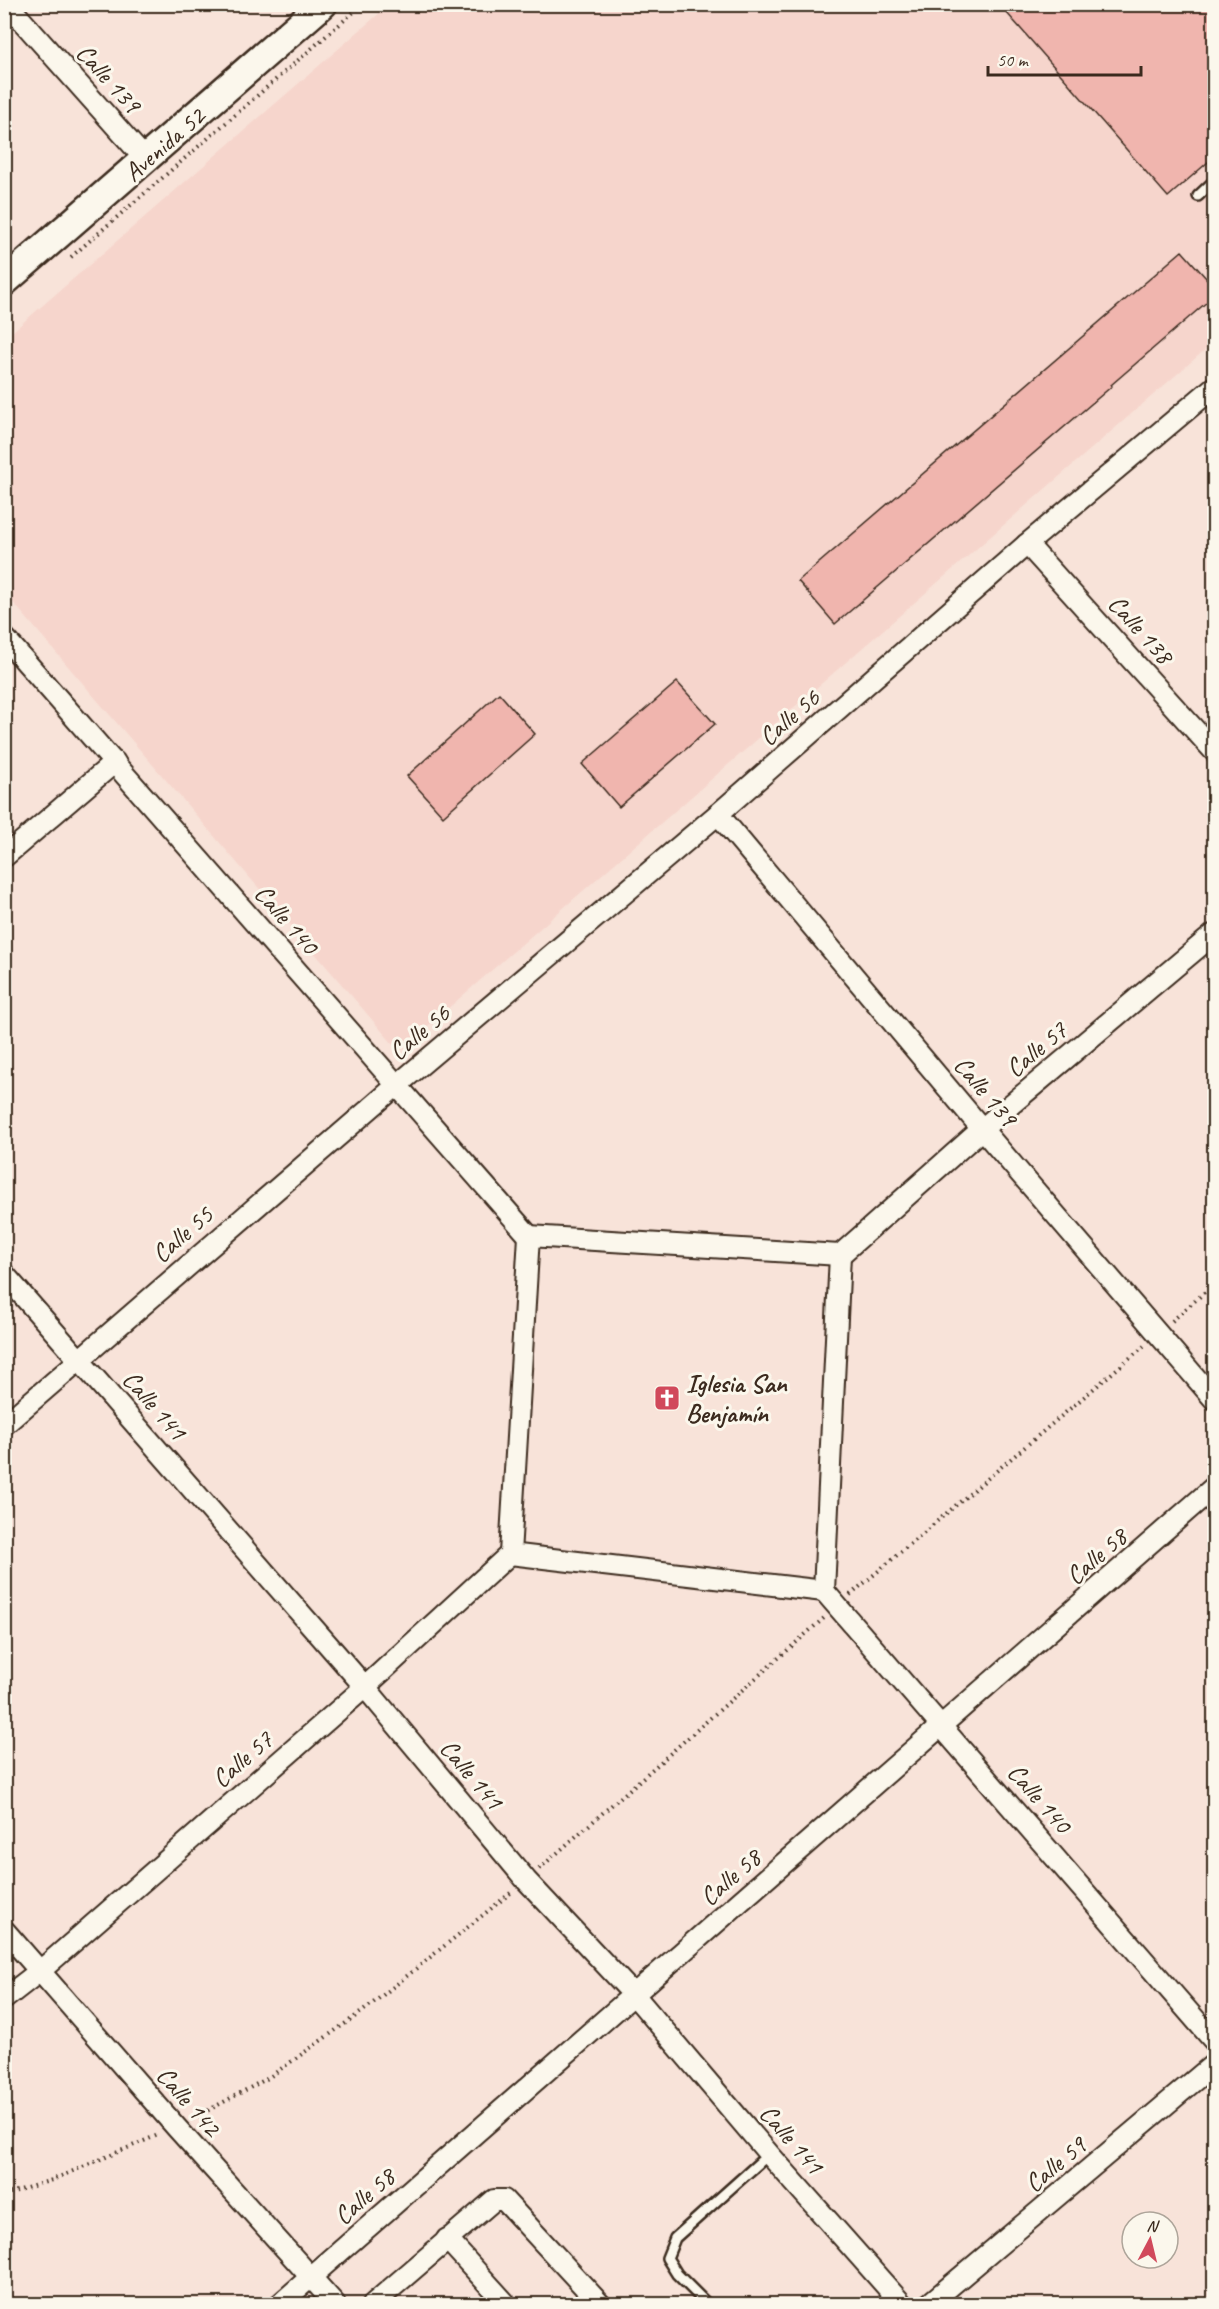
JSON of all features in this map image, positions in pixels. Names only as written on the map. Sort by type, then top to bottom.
[{"type":"main road","name":"Avenida 52","points":[[4,282],[323,4]]},
{"type":"street","name":"Calle 139","points":[[7,4],[146,160]]},
{"type":"street","name":"Calle 56","points":[[396,1086],[718,814],[1027,544],[1215,387]]},
{"type":"street","name":"Calle 138","points":[[1027,544],[1215,751]]},
{"type":"street","name":"Calle 140","points":[[4,638],[529,1236]]},
{"type":"street","points":[[4,857],[115,762]]},
{"type":"street","name":"Calle 139","points":[[718,814],[982,1129],[1215,1399]]},
{"type":"street","name":"Calle 57","points":[[840,1255],[982,1129],[1215,933]]},
{"type":"street","name":"Calle 55","points":[[4,1425],[396,1086]]},
{"type":"street","points":[[529,1236],[840,1255],[824,1591],[510,1554],[529,1236]]},
{"type":"street","name":"Calle 141","points":[[4,1274],[365,1687],[526,1880],[635,1996],[769,2154],[902,2304]]},
{"type":"street","name":"Calle 58","points":[[280,2304],[1215,1487]]},
{"type":"street","name":"Calle 57","points":[[4,1999],[40,1971],[365,1687],[510,1554]]},
{"type":"street","name":"Calle 140","points":[[824,1591],[1215,2041]]},
{"type":"street","name":"Calle 142","points":[[4,1930],[335,2304]]},
{"type":"street","name":"Calle 59","points":[[929,2304],[1215,2064]]},
{"type":"street","points":[[372,2304],[494,2199],[504,2200],[600,2304]]},
{"type":"street","points":[[447,2239],[506,2304]]},
{"type":"lane","points":[[1198,196],[1215,181]]},
{"type":"lane","points":[[707,2304],[677,2274],[667,2258],[675,2238],[769,2154]]},
{"type":"path","points":[[4,2195],[52,2180],[176,2127],[278,2071],[363,2011],[526,1880],[838,1606],[1215,1284]]},
{"type":"shaded area","points":[[389,5],[1214,5],[1214,342],[399,1051],[5,593],[4,339]]},
{"type":"building","points":[[999,4],[1215,4],[1215,156],[1168,197]]},
{"type":"building","points":[[1182,251],[1215,288],[1215,295],[835,624],[798,581]]},
{"type":"building","points":[[677,682],[715,724],[619,807],[582,764]]},
{"type":"building","points":[[499,693],[535,734],[443,816],[407,776]]},
{"type":"place","name":"Iglesia San Benjamín","points":[[667,1398]]}]
